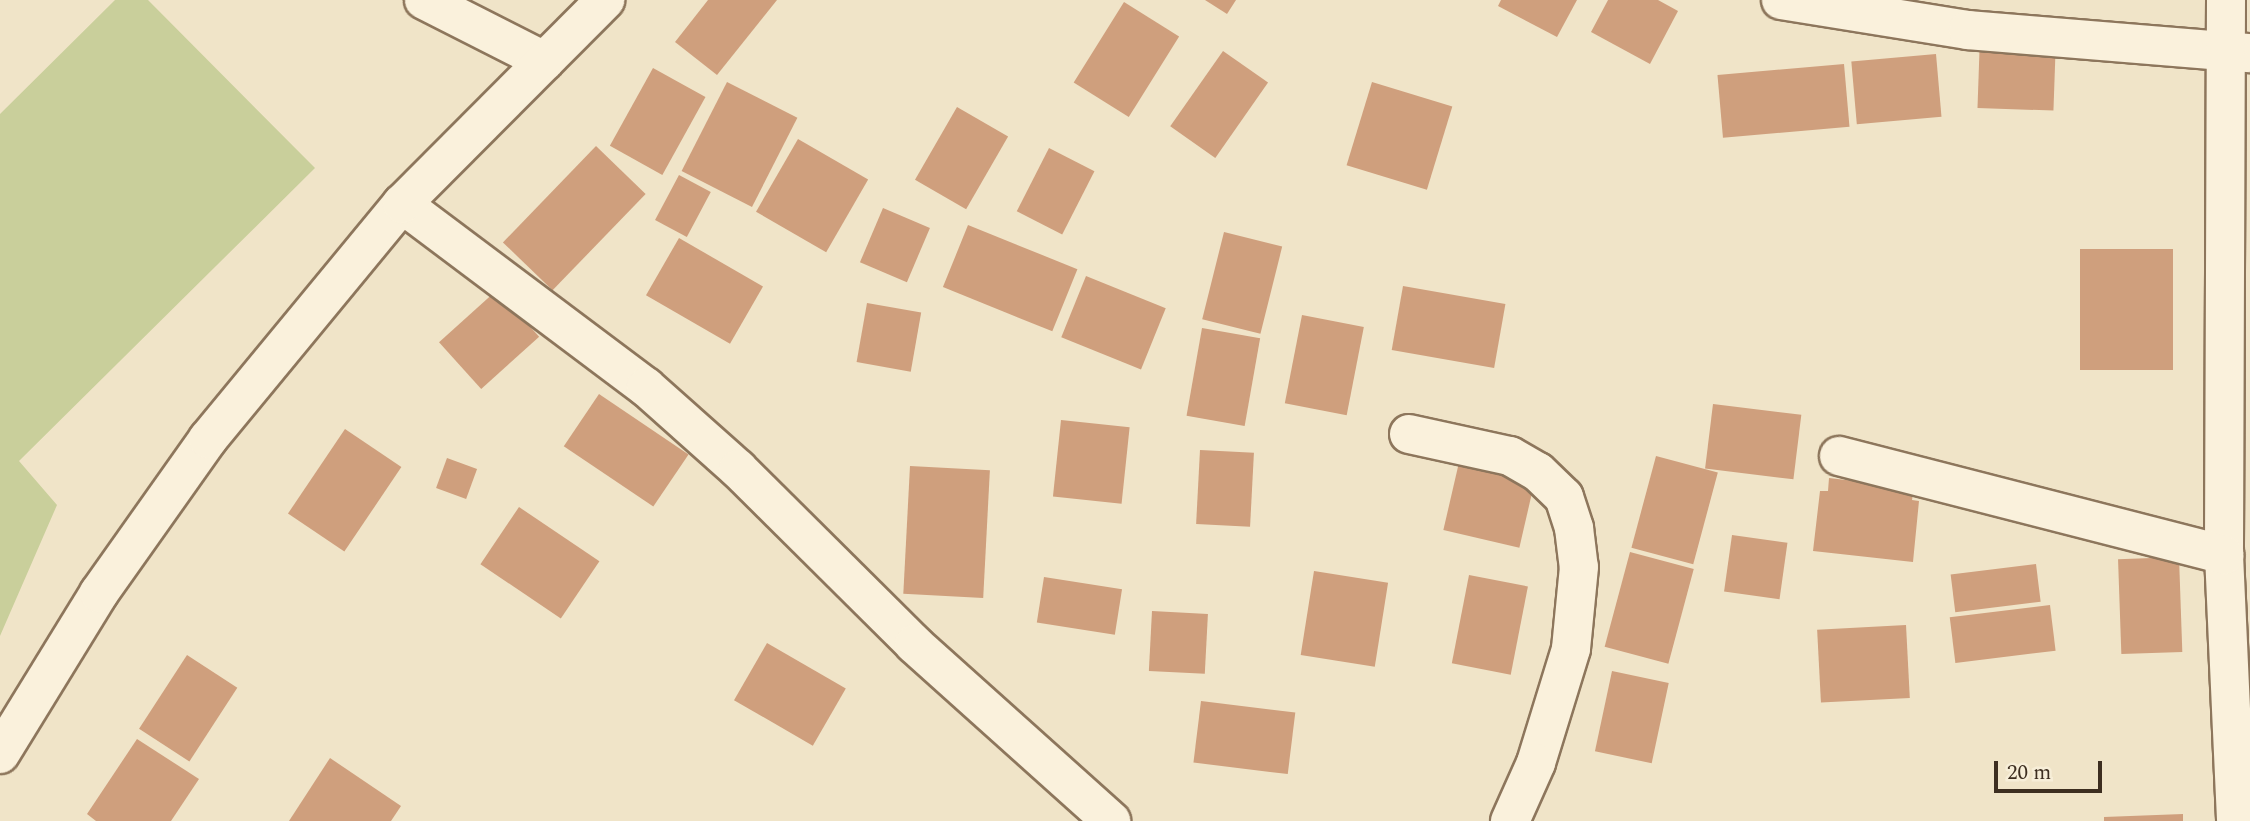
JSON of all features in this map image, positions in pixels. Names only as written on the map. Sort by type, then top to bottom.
[{"type":"street","points":[[424,0],[544,61]]},
{"type":"street","points":[[0,754],[99,593],[208,439],[402,204],[604,0]]},
{"type":"street","points":[[1781,0],[1968,30],[2238,51]]},
{"type":"street","points":[[2226,0],[2238,51],[2224,555],[2236,821]]},
{"type":"street","points":[[402,204],[646,387],[738,469],[915,645],[1111,821]]},
{"type":"street","points":[[1409,434],[1510,456],[1538,472],[1564,497],[1574,528],[1579,567],[1571,649],[1536,764],[1510,821]]},
{"type":"street","points":[[1839,456],[2224,555]]},
{"type":"green space","points":[[115,0],[148,0],[315,168],[19,461],[57,505],[0,636],[0,114]]},
{"type":"building","points":[[708,0],[777,0],[717,75],[675,42]]},
{"type":"building","points":[[1205,0],[1236,0],[1227,14]]},
{"type":"building","points":[[1501,0],[1577,0],[1557,37],[1498,6]]},
{"type":"building","points":[[1608,0],[1658,0],[1678,11],[1650,64],[1591,32]]},
{"type":"building","points":[[1124,2],[1179,36],[1129,117],[1074,83]]},
{"type":"building","points":[[1980,36],[2056,39],[2053,111],[1977,108]]},
{"type":"building","points":[[1223,51],[1268,83],[1215,158],[1170,126]]},
{"type":"building","points":[[1936,54],[1941,117],[1857,124],[1851,61]]},
{"type":"building","points":[[1844,64],[1849,127],[1723,138],[1717,75]]},
{"type":"building","points":[[653,68],[705,97],[662,175],[610,146]]},
{"type":"building","points":[[727,82],[797,118],[752,207],[682,171]]},
{"type":"building","points":[[1372,82],[1452,107],[1427,190],[1347,165]]},
{"type":"building","points":[[957,107],[1008,136],[966,209],[915,180]]},
{"type":"building","points":[[798,139],[868,180],[826,252],[756,212]]},
{"type":"building","points":[[596,146],[646,194],[553,290],[503,242]]},
{"type":"building","points":[[1049,148],[1094,171],[1062,234],[1017,211]]},
{"type":"building","points":[[679,175],[711,192],[687,237],[655,220]]},
{"type":"building","points":[[883,208],[930,228],[907,282],[860,262]]},
{"type":"building","points":[[968,225],[1077,269],[1052,331],[943,287]]},
{"type":"building","points":[[1224,232],[1282,247],[1260,334],[1202,319]]},
{"type":"building","points":[[679,238],[763,286],[730,344],[646,295]]},
{"type":"building","points":[[2080,249],[2173,249],[2173,370],[2080,370]]},
{"type":"building","points":[[1086,276],[1166,308],[1141,369],[1061,337]]},
{"type":"building","points":[[1403,286],[1505,304],[1494,368],[1392,350]]},
{"type":"building","points":[[497,290],[539,337],[481,389],[439,342]]},
{"type":"building","points":[[867,303],[921,313],[911,372],[857,362]]},
{"type":"building","points":[[1302,315],[1364,327],[1347,415],[1285,403]]},
{"type":"building","points":[[1202,328],[1260,338],[1245,426],[1187,416]]},
{"type":"building","points":[[599,394],[689,454],[653,507],[564,446]]},
{"type":"building","points":[[1713,404],[1801,415],[1793,479],[1705,469]]},
{"type":"building","points":[[1061,420],[1130,427],[1122,504],[1053,497]]},
{"type":"building","points":[[345,429],[401,467],[344,552],[288,514]]},
{"type":"building","points":[[1200,450],[1254,453],[1250,527],[1196,524]]},
{"type":"building","points":[[1656,456],[1718,473],[1693,564],[1631,548]]},
{"type":"building","points":[[447,458],[477,469],[466,499],[436,488]]},
{"type":"building","points":[[1460,458],[1536,476],[1519,548],[1443,530]]},
{"type":"building","points":[[910,466],[990,470],[983,598],[903,594]]},
{"type":"building","points":[[1829,478],[1914,488],[1912,500],[1919,501],[1913,562],[1813,551],[1820,491],[1828,491]]},
{"type":"building","points":[[519,507],[599,561],[561,618],[480,564]]},
{"type":"building","points":[[1732,535],[1787,543],[1780,599],[1724,591]]},
{"type":"building","points":[[1630,552],[1694,569],[1668,664],[1605,647]]},
{"type":"building","points":[[2179,557],[2182,652],[2121,654],[2118,559]]},
{"type":"building","points":[[2036,564],[2041,602],[1955,612],[1951,574]]},
{"type":"building","points":[[1314,571],[1388,583],[1375,667],[1301,655]]},
{"type":"building","points":[[1469,575],[1528,586],[1511,675],[1452,663]]},
{"type":"building","points":[[1044,577],[1122,589],[1115,635],[1037,622]]},
{"type":"building","points":[[2050,605],[2056,651],[1955,663],[1950,617]]},
{"type":"building","points":[[1152,611],[1208,614],[1205,674],[1149,671]]},
{"type":"building","points":[[1906,625],[1910,698],[1821,703],[1817,630]]},
{"type":"building","points":[[767,643],[846,688],[813,746],[734,700]]},
{"type":"building","points":[[187,655],[237,688],[189,761],[139,729]]},
{"type":"building","points":[[1612,671],[1669,683],[1652,763],[1595,751]]},
{"type":"building","points":[[1201,701],[1295,713],[1288,774],[1193,763]]},
{"type":"building","points":[[137,739],[199,779],[171,821],[96,821],[87,814]]},
{"type":"building","points":[[330,758],[401,806],[391,821],[289,821]]},
{"type":"building","points":[[2183,814],[2183,821],[2104,821],[2104,817]]}]
